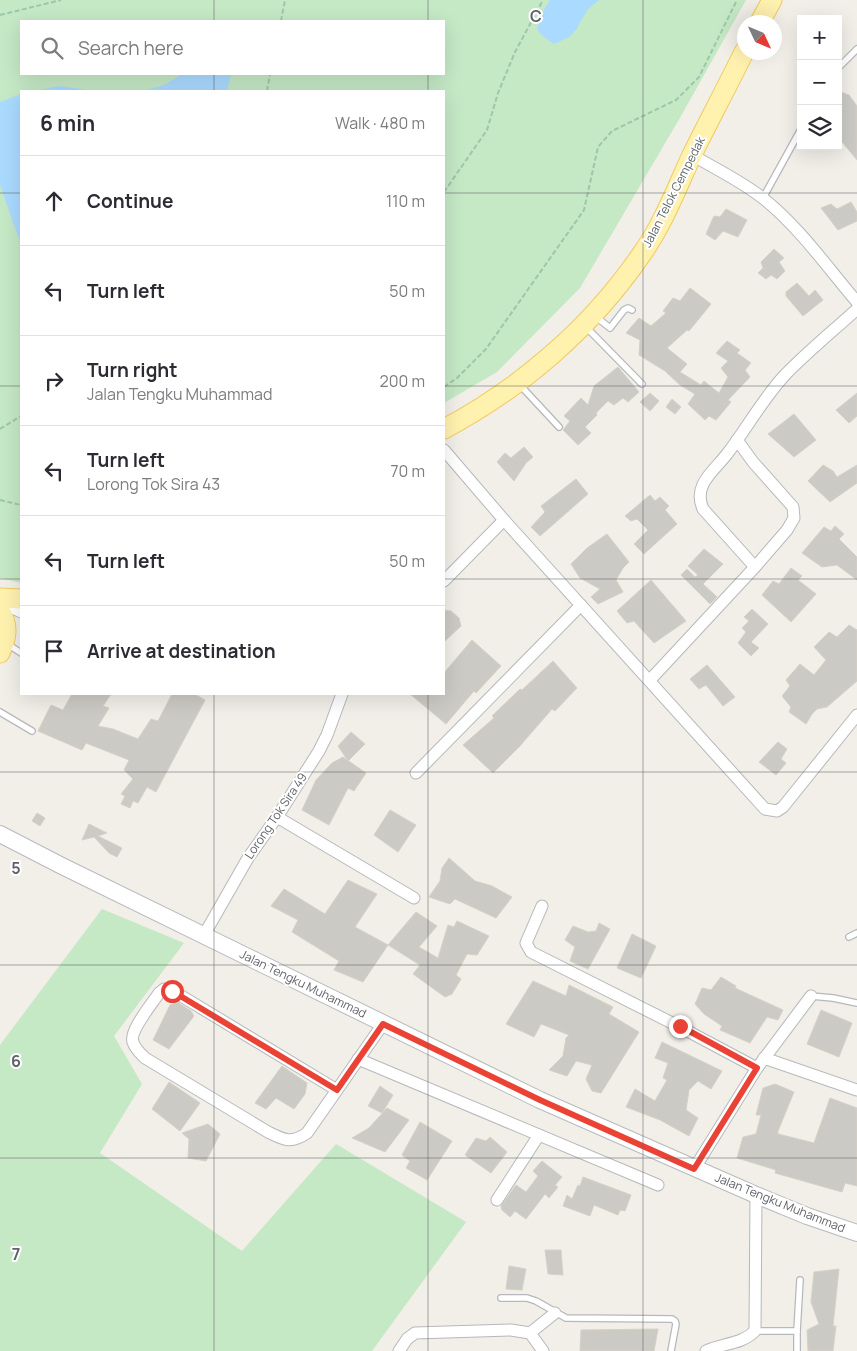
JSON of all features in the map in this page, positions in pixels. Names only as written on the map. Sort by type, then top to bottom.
[{"type":"main road","points":[[764,15],[772,0]]},
{"type":"main road","name":"Jalan Telok Cempedak","points":[[445,428],[490,403],[531,373],[588,320],[642,254],[740,60]]},
{"type":"main road","points":[[0,598],[20,599]]},
{"type":"main road","points":[[0,611],[6,624],[8,652]]},
{"type":"main road","points":[[8,652],[20,631]]},
{"type":"main road","name":"Jalan Tengku Muhammad","points":[[0,834],[540,1100],[694,1169],[807,1216],[857,1233]]},
{"type":"street","points":[[692,155],[763,198],[791,224],[857,302]]},
{"type":"street","points":[[755,567],[701,504],[703,483],[785,375],[857,309]]},
{"type":"street","points":[[650,680],[755,567],[791,524],[794,512],[793,507],[753,462],[737,440]]},
{"type":"street","points":[[445,451],[504,520],[760,804],[771,811],[777,811],[789,801],[857,715]]},
{"type":"street","points":[[445,580],[504,520]]},
{"type":"street","points":[[0,602],[20,612]]},
{"type":"street","points":[[416,773],[580,605]]},
{"type":"street","name":"Lorong Tok Sira 49","points":[[204,935],[248,858],[277,817],[319,750],[327,735],[342,695]]},
{"type":"street","points":[[277,817],[414,898]]},
{"type":"street","points":[[542,906],[526,943],[531,952],[680,1026],[757,1068]]},
{"type":"street","points":[[337,1090],[172,991],[164,989],[159,993],[133,1032],[133,1042],[146,1058],[268,1132],[288,1141],[298,1139],[307,1133],[337,1090],[358,1059],[383,1024]]},
{"type":"street","points":[[694,1169],[757,1068],[812,996]]},
{"type":"street","points":[[764,1058],[857,1090]]},
{"type":"street","points":[[358,1059],[658,1185]]},
{"type":"street","points":[[497,1200],[539,1135]]},
{"type":"street","points":[[706,1351],[740,1341],[749,1337],[755,1331],[756,1195]]},
{"type":"street","points":[[530,1333],[555,1313]]},
{"type":"street","points":[[399,1351],[410,1335],[423,1332],[511,1330],[530,1333],[543,1351]]},
{"type":"lane","points":[[842,64],[857,49]]},
{"type":"lane","points":[[763,198],[797,136]]},
{"type":"lane","points":[[588,320],[610,328],[624,310],[628,308],[632,310]]},
{"type":"lane","points":[[588,320],[642,384]]},
{"type":"lane","points":[[518,383],[558,427]]},
{"type":"lane","points":[[0,712],[32,731]]},
{"type":"lane","points":[[849,937],[857,933]]},
{"type":"lane","points":[[812,996],[857,1003]]},
{"type":"lane","points":[[798,1351],[797,1331],[800,1280]]},
{"type":"lane","points":[[501,1298],[527,1298],[566,1318],[672,1319],[676,1324],[671,1351]]},
{"type":"lane","points":[[755,1331],[797,1331]]},
{"type":"path","points":[[0,15],[61,0]]},
{"type":"path","points":[[281,20],[285,0]]},
{"type":"path","points":[[445,191],[487,130],[498,93],[515,52],[543,0]]},
{"type":"path","points":[[445,386],[457,378],[486,349],[584,210],[598,147],[612,131],[676,100],[699,77],[737,0]]},
{"type":"path","points":[[267,90],[270,75]]},
{"type":"path","points":[[0,429],[20,417]]},
{"type":"path","points":[[0,500],[20,505]]},
{"type":"green space","points":[[0,0],[746,0],[681,116],[580,288],[497,372],[445,402],[445,90],[20,90],[20,583],[0,578]]},
{"type":"green space","points":[[102,909],[184,943],[114,1036],[142,1084],[100,1153],[242,1251],[336,1144],[466,1222],[372,1351],[0,1351],[0,1045]]},
{"type":"water","points":[[550,0],[599,0],[587,10],[576,30],[569,37],[554,44],[537,30],[541,15]]},
{"type":"water","points":[[180,75],[231,75],[227,90],[146,90],[164,85]]},
{"type":"water","points":[[59,86],[89,90],[39,90]]},
{"type":"water","points":[[20,94],[20,242],[0,185],[0,102]]},
{"type":"building","points":[[842,92],[849,95],[857,106],[857,160],[842,142]]},
{"type":"building","points":[[851,202],[857,212],[857,221],[838,230],[821,208],[831,204],[837,209]]},
{"type":"building","points":[[726,209],[747,220],[738,237],[723,231],[715,240],[706,234],[714,216],[720,217]]},
{"type":"building","points":[[774,249],[784,258],[779,262],[785,271],[777,279],[771,275],[766,279],[758,273],[763,268],[761,262]]},
{"type":"building","points":[[797,283],[809,296],[815,290],[823,300],[803,316],[786,296],[786,292]]},
{"type":"building","points":[[690,288],[711,304],[689,331],[687,330],[667,348],[687,364],[680,372],[701,385],[704,381],[719,393],[728,377],[721,368],[728,361],[716,353],[727,341],[740,350],[737,353],[751,363],[745,370],[750,377],[728,400],[731,402],[716,420],[709,416],[705,420],[688,404],[695,394],[680,385],[665,371],[639,355],[640,340],[626,333],[639,318],[651,326],[666,313],[663,311],[673,298],[680,301]]},
{"type":"building","points":[[618,367],[639,392],[628,402],[623,398],[614,405],[608,401],[585,427],[591,433],[578,445],[563,430],[570,421],[564,416],[581,398],[588,405],[594,386]]},
{"type":"building","points":[[650,393],[659,401],[650,411],[640,402]]},
{"type":"building","points":[[857,393],[857,416],[849,423],[836,410]]},
{"type":"building","points":[[672,399],[681,407],[675,414],[666,407]]},
{"type":"building","points":[[794,414],[816,440],[794,457],[768,434]]},
{"type":"building","points":[[524,447],[533,457],[526,463],[514,481],[497,462],[505,453],[511,458]]},
{"type":"building","points":[[823,465],[833,471],[837,477],[857,465],[857,483],[830,502],[808,481]]},
{"type":"building","points":[[576,479],[588,494],[540,536],[531,527],[545,512],[541,506]]},
{"type":"building","points":[[650,495],[655,501],[660,497],[669,506],[665,510],[677,524],[644,554],[634,544],[648,530],[637,519],[631,521],[625,516]]},
{"type":"building","points":[[835,526],[844,534],[839,539],[857,557],[857,580],[837,565],[822,567],[802,553],[824,527],[831,531]]},
{"type":"building","points":[[607,534],[629,562],[616,580],[623,592],[598,604],[591,597],[600,589],[580,578],[571,564],[587,548]]},
{"type":"building","points":[[704,549],[723,564],[703,584],[717,597],[710,604],[681,575],[687,569],[695,577],[698,575],[688,566]]},
{"type":"building","points":[[791,568],[802,576],[798,580],[816,594],[791,622],[762,595],[773,581],[779,584]]},
{"type":"building","points":[[651,580],[686,621],[654,643],[634,621],[627,623],[617,611]]},
{"type":"building","points":[[752,609],[768,624],[751,642],[759,648],[751,656],[738,643],[746,632],[742,628],[749,621],[744,617]]},
{"type":"building","points":[[445,610],[451,611],[459,618],[461,626],[445,641]]},
{"type":"building","points":[[849,625],[857,630],[857,681],[827,707],[817,709],[806,724],[789,712],[791,707],[782,696],[790,686],[786,680],[800,664],[814,675],[826,660],[814,647],[829,632],[837,637]]},
{"type":"building","points":[[472,640],[501,666],[476,693],[474,691],[446,724],[411,695],[445,695],[445,672]]},
{"type":"building","points":[[553,661],[577,688],[555,711],[552,709],[493,773],[463,745],[494,718],[492,716],[520,689],[522,690]]},
{"type":"building","points":[[707,665],[735,697],[723,706],[706,685],[699,689],[690,679]]},
{"type":"building","points":[[71,695],[110,695],[103,706],[109,708],[98,726],[113,729],[138,739],[151,719],[158,721],[171,695],[196,695],[205,700],[156,792],[147,787],[138,803],[133,801],[130,808],[121,804],[125,796],[121,794],[133,779],[124,770],[129,760],[86,743],[82,750],[38,731],[51,705],[63,710]]},
{"type":"building","points":[[351,732],[365,744],[348,761],[338,746]]},
{"type":"building","points":[[778,742],[787,749],[781,759],[786,763],[776,775],[759,762]]},
{"type":"building","points":[[343,757],[366,773],[354,791],[348,788],[329,825],[302,810],[316,780],[332,763]]},
{"type":"building","points":[[390,810],[416,825],[398,852],[374,835]]},
{"type":"building","points":[[37,813],[45,818],[40,826],[32,821]]},
{"type":"building","points":[[89,824],[107,833],[98,836],[122,848],[117,857],[109,853],[94,837],[82,840]]},
{"type":"building","points":[[449,858],[475,881],[492,886],[512,897],[496,918],[455,899],[450,904],[429,897],[440,881],[442,868]]},
{"type":"building","points":[[348,880],[377,894],[355,927],[388,945],[363,982],[334,970],[339,961],[292,932],[298,920],[271,906],[284,889],[325,914]]},
{"type":"building","points":[[416,912],[437,926],[419,947],[438,958],[448,925],[454,927],[457,921],[489,936],[477,955],[467,954],[456,975],[461,979],[452,994],[445,997],[413,974],[420,965],[388,945]]},
{"type":"building","points":[[599,923],[610,929],[588,969],[570,961],[575,947],[565,940],[573,926],[588,932],[596,931]]},
{"type":"building","points":[[632,934],[656,946],[641,978],[617,968]]},
{"type":"building","points":[[721,977],[736,986],[735,988],[783,1010],[778,1020],[767,1017],[750,1043],[720,1030],[722,1026],[704,1014],[695,1004],[702,988],[711,990]]},
{"type":"building","points":[[533,981],[566,996],[569,985],[613,1007],[609,1014],[639,1032],[601,1093],[592,1091],[586,1079],[592,1065],[576,1061],[567,1076],[549,1070],[563,1056],[566,1038],[569,1035],[541,1024],[534,1037],[506,1024]]},
{"type":"building","points":[[177,1002],[191,1011],[194,1016],[169,1049],[153,1040],[170,1005]]},
{"type":"building","points":[[821,1010],[852,1023],[839,1057],[807,1044]]},
{"type":"building","points":[[662,1042],[722,1071],[711,1089],[698,1081],[689,1090],[686,1110],[698,1118],[689,1136],[660,1120],[626,1107],[635,1089],[655,1101],[667,1080],[663,1078],[668,1063],[655,1058]]},
{"type":"building","points":[[282,1066],[307,1083],[305,1094],[294,1109],[276,1098],[266,1109],[255,1103]]},
{"type":"building","points":[[169,1082],[200,1103],[180,1131],[152,1109]]},
{"type":"building","points":[[775,1084],[794,1092],[778,1134],[814,1143],[830,1098],[857,1108],[857,1186],[845,1183],[842,1192],[775,1173],[776,1170],[737,1158],[743,1137],[756,1134],[761,1115],[756,1115],[763,1088]]},
{"type":"building","points":[[380,1086],[393,1095],[382,1113],[368,1106]]},
{"type":"building","points":[[387,1108],[409,1120],[385,1152],[352,1138],[369,1128]]},
{"type":"building","points":[[420,1122],[452,1141],[427,1180],[406,1168],[410,1161],[402,1155]]},
{"type":"building","points":[[208,1124],[220,1134],[206,1161],[188,1158],[189,1139],[182,1133]]},
{"type":"building","points":[[490,1137],[507,1152],[491,1173],[465,1155],[476,1138],[486,1141]]},
{"type":"building","points":[[542,1161],[562,1177],[555,1185],[558,1187],[549,1198],[545,1194],[526,1219],[515,1211],[510,1217],[502,1210],[501,1206],[516,1185],[526,1192],[538,1176],[533,1171]]},
{"type":"building","points":[[583,1177],[631,1195],[625,1211],[620,1210],[618,1215],[594,1205],[590,1216],[563,1206],[567,1195],[572,1199]]},
{"type":"building","points":[[545,1250],[561,1250],[563,1275],[548,1274]]},
{"type":"building","points":[[509,1266],[526,1269],[522,1290],[506,1289]]},
{"type":"building","points":[[839,1269],[833,1326],[836,1326],[833,1351],[808,1351],[807,1330],[819,1324],[811,1302],[814,1272]]},
{"type":"building","points":[[658,1329],[654,1351],[580,1351],[581,1330]]},
{"type":"route","points":[[172,991],[337,1090],[383,1024],[540,1100],[694,1169],[757,1068],[680,1026]]}]
